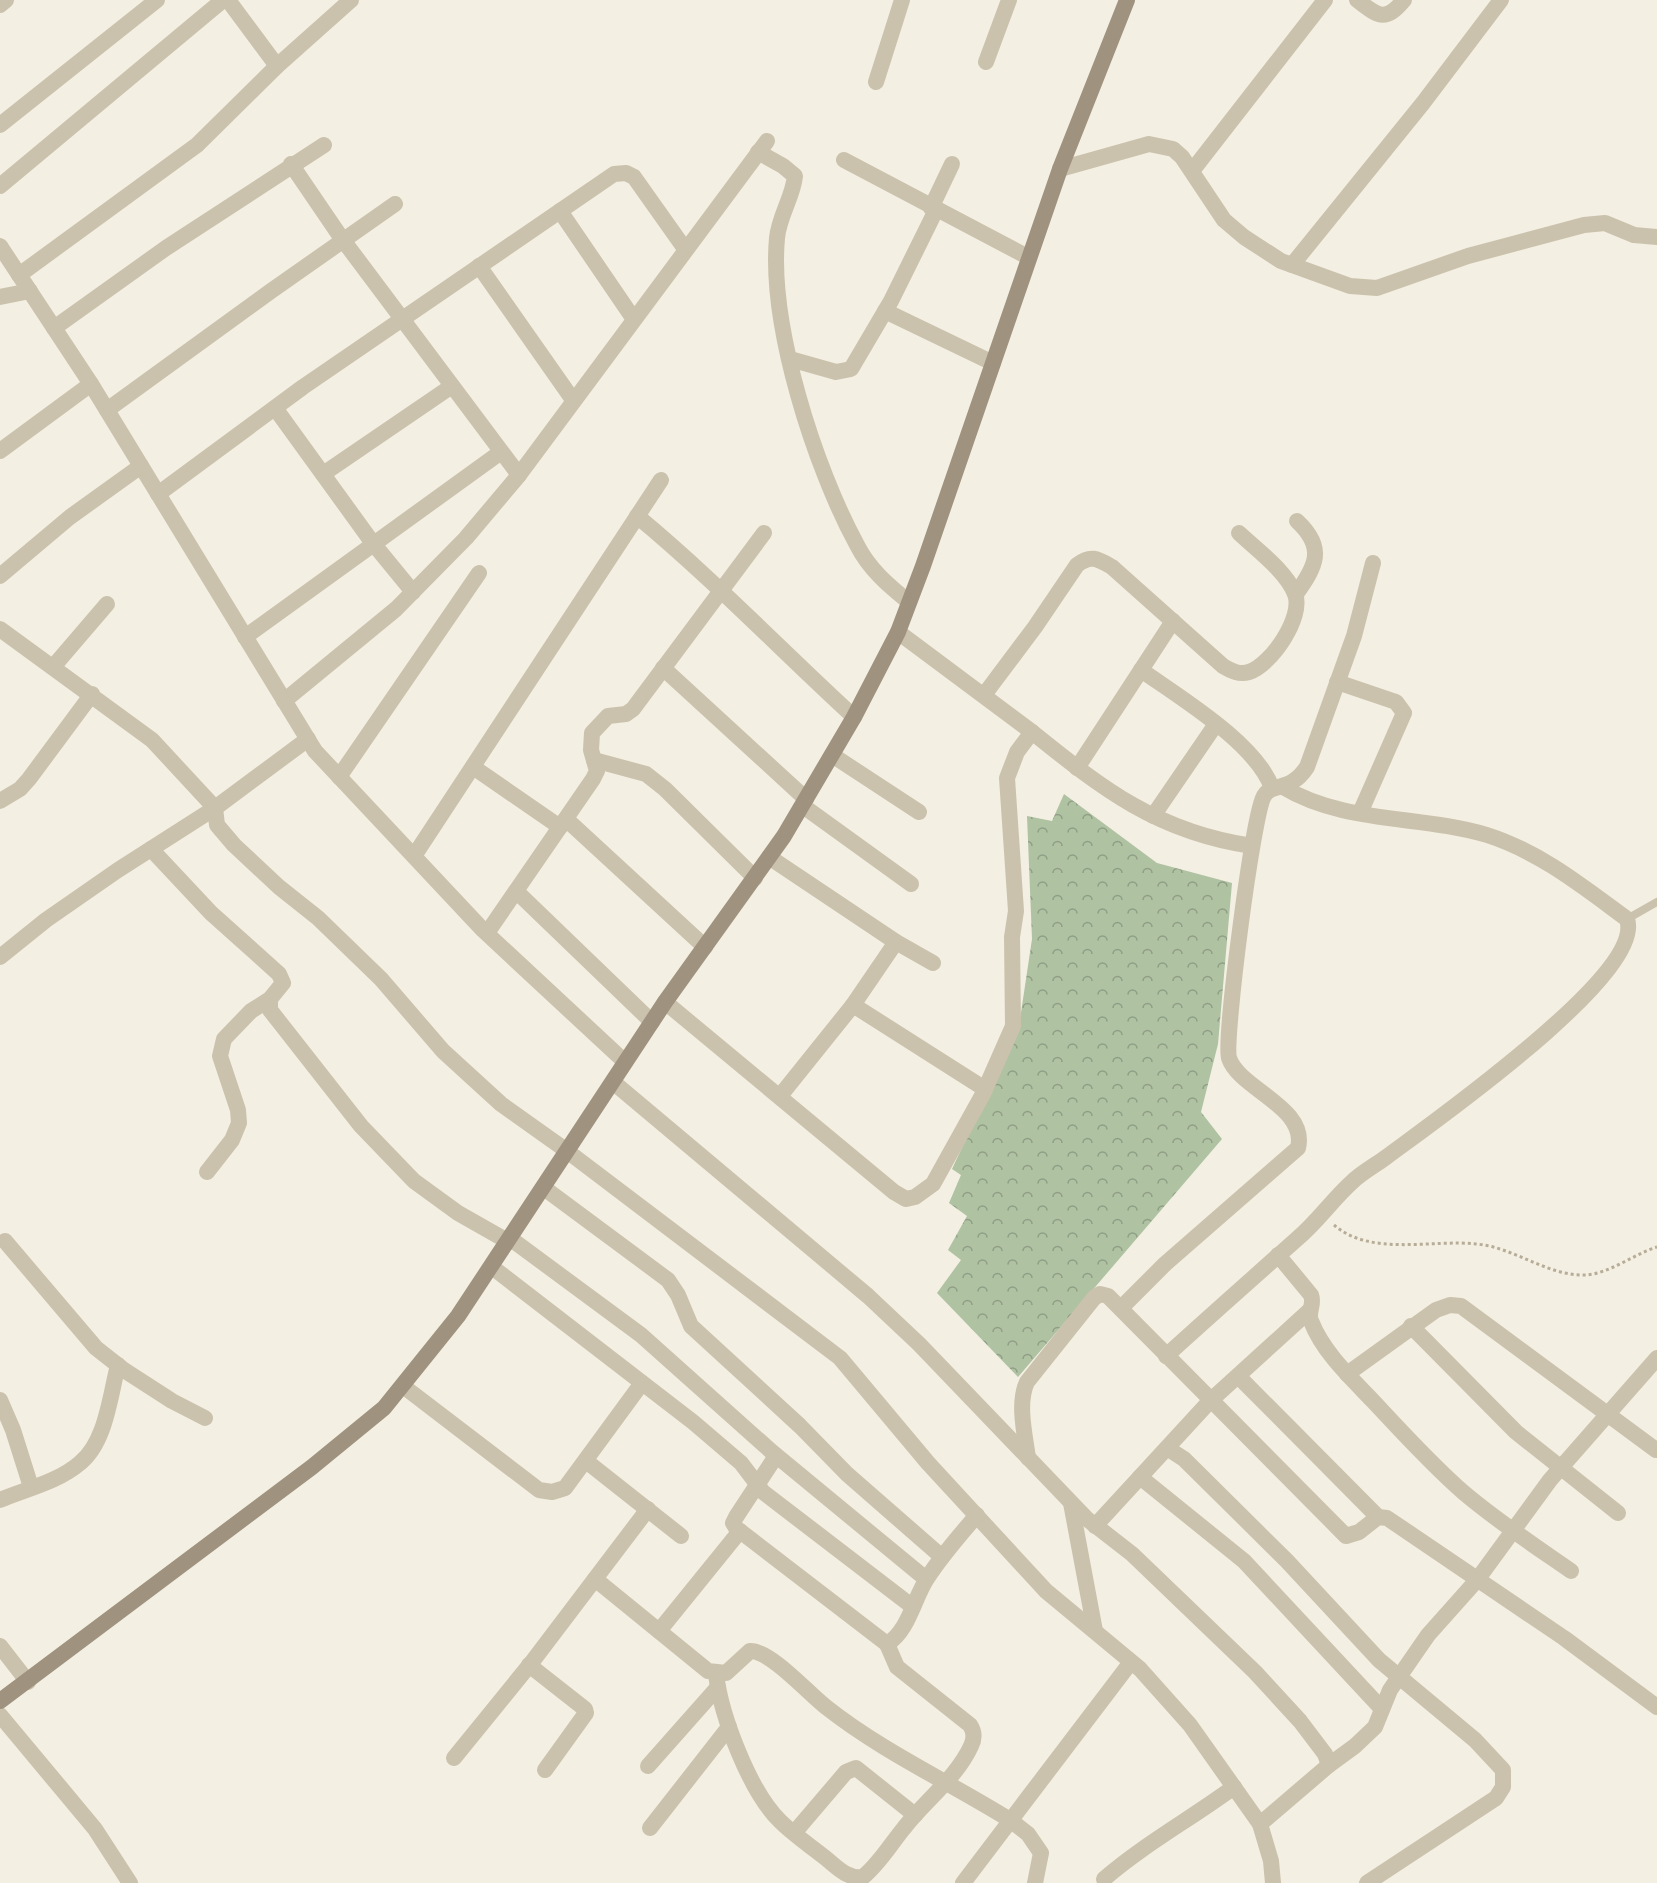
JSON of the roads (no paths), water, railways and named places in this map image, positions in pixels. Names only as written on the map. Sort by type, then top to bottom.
[{"type":"main road","points":[[0,1701],[312,1467],[384,1408],[437,1346],[510,1240],[664,1002],[770,857],[854,717],[898,632],[1028,257],[1127,0]]},
{"type":"street","points":[[0,5],[6,0]]},
{"type":"street","points":[[0,125],[157,0]]},
{"type":"street","points":[[0,186],[223,0]]},
{"type":"street","points":[[228,0],[277,66]]},
{"type":"street","points":[[876,82],[902,0]]},
{"type":"street","points":[[986,62],[1009,0]]},
{"type":"street","points":[[1192,171],[1325,0]]},
{"type":"street","points":[[1357,0],[1377,14],[1388,16],[1394,13],[1404,0]]},
{"type":"street","points":[[1292,265],[1423,103],[1501,0]]},
{"type":"street","points":[[19,275],[197,145],[346,2]]},
{"type":"street","points":[[1060,169],[1149,144],[1173,149],[1192,171],[1224,220],[1253,243],[1292,265],[1350,286],[1377,288],[1468,256],[1584,225],[1605,223],[1634,235],[1657,237]]},
{"type":"street","points":[[54,328],[166,248],[291,164],[324,145]]},
{"type":"street","points":[[285,701],[396,609],[466,538],[519,475],[633,318],[762,147],[795,176],[781,214],[777,238],[778,291],[789,359],[821,467],[857,547],[882,580],[909,602]]},
{"type":"street","points":[[844,160],[933,209],[1028,257]]},
{"type":"street","points":[[291,164],[343,240],[519,475]]},
{"type":"street","points":[[789,359],[836,372],[851,369],[885,311],[952,164]]},
{"type":"street","points":[[158,494],[401,319],[614,174],[627,172],[634,177],[685,249]]},
{"type":"street","points":[[107,410],[395,204]]},
{"type":"street","points":[[560,211],[633,318]]},
{"type":"street","points":[[0,246],[91,384],[308,740],[339,777],[487,933],[625,1062]]},
{"type":"street","points":[[479,266],[573,400]]},
{"type":"street","points":[[0,297],[30,291]]},
{"type":"street","points":[[885,311],[993,363]]},
{"type":"street","points":[[0,451],[91,384]]},
{"type":"street","points":[[323,474],[452,386]]},
{"type":"street","points":[[275,408],[372,542],[413,592]]},
{"type":"street","points":[[245,637],[372,542],[501,452]]},
{"type":"street","points":[[0,576],[70,517],[141,466]]},
{"type":"street","points":[[414,856],[661,480]]},
{"type":"street","points":[[637,516],[720,589],[854,717]]},
{"type":"street","points":[[1296,594],[1308,577],[1317,550],[1314,540],[1298,521]]},
{"type":"street","points":[[487,933],[597,771],[590,741],[592,733],[609,716],[626,714],[633,709],[720,589],[764,533]]},
{"type":"street","points":[[984,695],[1035,627],[1077,565],[1086,558],[1095,557],[1112,567],[1223,666],[1235,673],[1250,672],[1270,656],[1291,628],[1297,612],[1296,594],[1282,576],[1239,533]]},
{"type":"street","points":[[1121,1308],[1165,1264],[1298,1148],[1297,1130],[1281,1107],[1237,1071],[1229,1058],[1235,976],[1252,846],[1260,805],[1266,792],[1299,780],[1306,767],[1354,636],[1373,563]]},
{"type":"street","points":[[339,777],[479,573]]},
{"type":"street","points":[[53,667],[107,604]]},
{"type":"street","points":[[1077,768],[1173,621]]},
{"type":"street","points":[[0,629],[152,740],[214,808],[217,825],[234,845],[279,887],[318,918],[381,979],[443,1051],[501,1104],[567,1151],[840,1358],[1046,1591],[1131,1662],[1190,1725],[1260,1824],[1271,1861],[1273,1883]]},
{"type":"street","points":[[898,632],[984,695],[1096,783],[1176,827],[1226,842],[1252,846]]},
{"type":"street","points":[[663,668],[805,802],[911,884]]},
{"type":"street","points":[[1141,670],[1216,724],[1263,769],[1278,788],[1302,799],[1360,813],[1485,834],[1529,850],[1627,919],[1628,939],[1621,954],[1581,1003],[1477,1089],[1353,1180],[1322,1214],[1166,1356]]},
{"type":"street","points":[[1337,682],[1396,702],[1404,713],[1360,813]]},
{"type":"street","points":[[0,801],[20,789],[29,779],[92,694]]},
{"type":"street","points":[[1153,816],[1216,724]]},
{"type":"street","points":[[664,1002],[894,1192],[906,1199],[915,1197],[933,1184],[985,1089],[1013,1026],[1012,937],[1016,911],[1014,857],[1006,795],[1007,778],[1017,752],[1032,732]]},
{"type":"street","points":[[0,957],[46,920],[214,808],[308,740]]},
{"type":"street","points":[[832,755],[919,812]]},
{"type":"street","points":[[594,760],[646,774],[665,789],[755,878]]},
{"type":"street","points":[[473,767],[563,823],[705,947]]},
{"type":"street","points":[[151,849],[211,913],[279,974],[283,983],[270,999],[251,1011],[224,1039],[220,1056],[238,1110],[238,1122],[232,1140],[207,1172]]},
{"type":"street","points":[[770,857],[896,942],[933,963]]},
{"type":"street","points":[[516,891],[651,1022]]},
{"type":"street","points":[[780,1096],[853,1005],[896,942]]},
{"type":"street","points":[[270,999],[269,1004],[273,1016],[329,1088],[361,1126],[414,1181],[458,1213],[510,1240],[641,1335],[776,1456],[926,1580]]},
{"type":"street","points":[[853,1005],[985,1089]]},
{"type":"street","points":[[613,1082],[868,1296],[919,1344],[1071,1503],[1095,1526],[1132,1554],[1255,1672],[1300,1721],[1325,1754],[1329,1765]]},
{"type":"street","points":[[544,1188],[668,1280],[678,1295],[691,1326],[800,1426],[847,1474],[942,1557]]},
{"type":"street","points":[[5,1241],[96,1348],[172,1401],[205,1418]]},
{"type":"street","points":[[1095,1526],[1210,1401],[1309,1311],[1313,1301],[1311,1295],[1278,1255]]},
{"type":"street","points":[[492,1267],[642,1383],[741,1463],[757,1485],[913,1607]]},
{"type":"street","points":[[1028,1458],[1023,1390],[1094,1298],[1100,1294],[1108,1296],[1121,1308],[1210,1401],[1346,1536],[1359,1532],[1378,1517]]},
{"type":"street","points":[[1347,1374],[1436,1310],[1450,1305],[1461,1306],[1656,1450]]},
{"type":"street","points":[[1309,1311],[1316,1331],[1332,1356],[1432,1464],[1466,1494],[1571,1571]]},
{"type":"street","points":[[1411,1326],[1492,1410],[1618,1513]]},
{"type":"street","points":[[0,1500],[62,1474],[83,1461],[99,1435],[118,1365]]},
{"type":"street","points":[[1260,1824],[1375,1727],[1398,1677],[1428,1635],[1477,1580],[1512,1529],[1561,1468],[1653,1367]]},
{"type":"street","points":[[1238,1376],[1378,1517],[1387,1518],[1564,1638],[1657,1707]]},
{"type":"street","points":[[403,1386],[539,1490],[552,1492],[565,1488],[642,1383]]},
{"type":"street","points":[[0,1400],[13,1430],[31,1488]]},
{"type":"street","points":[[1167,1448],[1184,1459],[1287,1561],[1398,1677],[1475,1740],[1503,1770],[1505,1780],[1496,1798],[1367,1883]]},
{"type":"street","points":[[595,1579],[717,1680],[720,1702],[729,1727],[763,1799],[779,1820],[848,1875],[863,1877],[875,1867],[972,1745],[974,1730],[897,1667],[887,1644],[740,1531],[733,1523],[776,1456]]},
{"type":"street","points":[[586,1461],[681,1536]]},
{"type":"street","points":[[1140,1477],[1244,1560],[1382,1709]]},
{"type":"street","points":[[1071,1503],[1095,1631]]},
{"type":"street","points":[[454,1758],[529,1665],[648,1509]]},
{"type":"street","points":[[887,1644],[899,1634],[926,1580],[942,1557],[977,1515]]},
{"type":"street","points":[[659,1631],[740,1531]]},
{"type":"street","points":[[0,1646],[28,1682]]},
{"type":"street","points":[[648,1766],[717,1680],[746,1653],[756,1650],[867,1737],[1010,1820],[1028,1834],[1041,1853],[1035,1883]]},
{"type":"street","points":[[963,1883],[1131,1662]]},
{"type":"street","points":[[529,1665],[585,1709],[586,1713],[545,1770]]},
{"type":"street","points":[[0,1715],[95,1828],[130,1883]]},
{"type":"street","points":[[650,1827],[729,1727]]},
{"type":"street","points":[[794,1833],[846,1772],[856,1768],[915,1815]]},
{"type":"street","points":[[1104,1878],[1127,1859],[1234,1788]]},
{"type":"lane","points":[[1627,919],[1657,902]]}]
